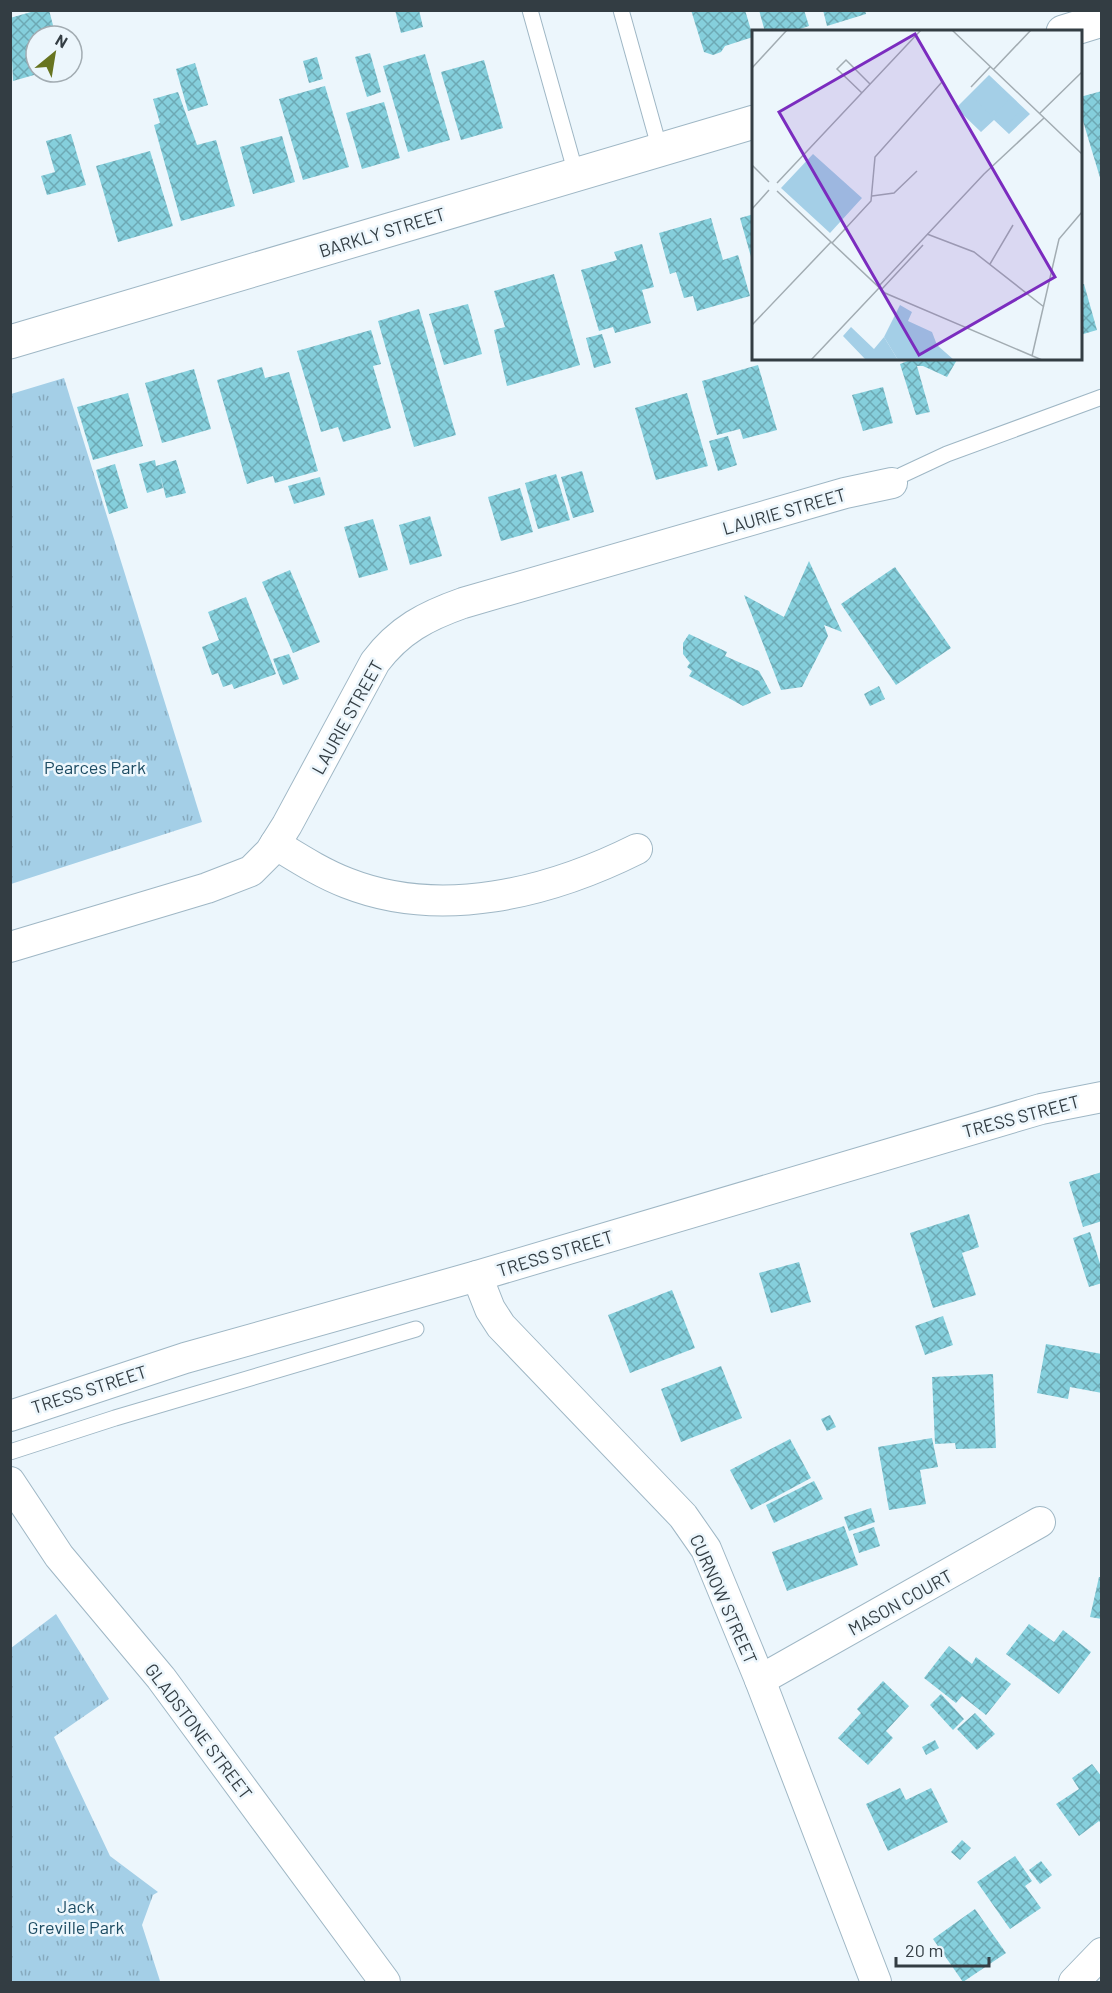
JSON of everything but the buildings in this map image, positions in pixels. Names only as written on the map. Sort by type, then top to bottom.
[{"type":"main road","points":[[1069,30],[1101,20]]},
{"type":"main road","name":"BARKLY STREET","points":[[10,342],[752,122]]},
{"type":"street","name":"LAURIE STREET","points":[[10,947],[229,881],[251,871],[275,844],[375,662],[394,640],[416,622],[474,600],[833,496],[892,483]]},
{"type":"street","points":[[275,844],[325,874],[349,884],[420,901],[453,901],[504,895],[582,873],[637,849]]},
{"type":"street","name":"TRESS STREET","points":[[10,1416],[185,1358],[477,1276],[1041,1109],[1101,1097]]},
{"type":"street","name":"CURNOW STREET","points":[[477,1276],[490,1309],[501,1326],[696,1532],[712,1564],[760,1680],[876,1983]]},
{"type":"street","name":"GLADSTONE STREET","points":[[10,1482],[33,1520],[59,1556],[161,1678],[385,1983]]},
{"type":"street","name":"MASON COURT","points":[[760,1680],[1040,1522]]},
{"type":"street","points":[[1074,1983],[1101,1953]]},
{"type":"lane","points":[[530,10],[576,174]]},
{"type":"lane","points":[[621,10],[660,150]]},
{"type":"lane","points":[[892,483],[902,475],[947,454],[1101,397]]},
{"type":"lane","name":"TRESS STREET","points":[[10,1452],[115,1418],[416,1329]]},
{"type":"green space","name":"Pearces Park","points":[[64,378],[202,822],[11,884],[11,394]]},
{"type":"green space","name":"Jack Greville Park","points":[[56,1614],[109,1699],[54,1737],[110,1856],[158,1892],[153,1895],[142,1925],[160,1981],[157,1982],[11,1982],[11,1648]]}]
